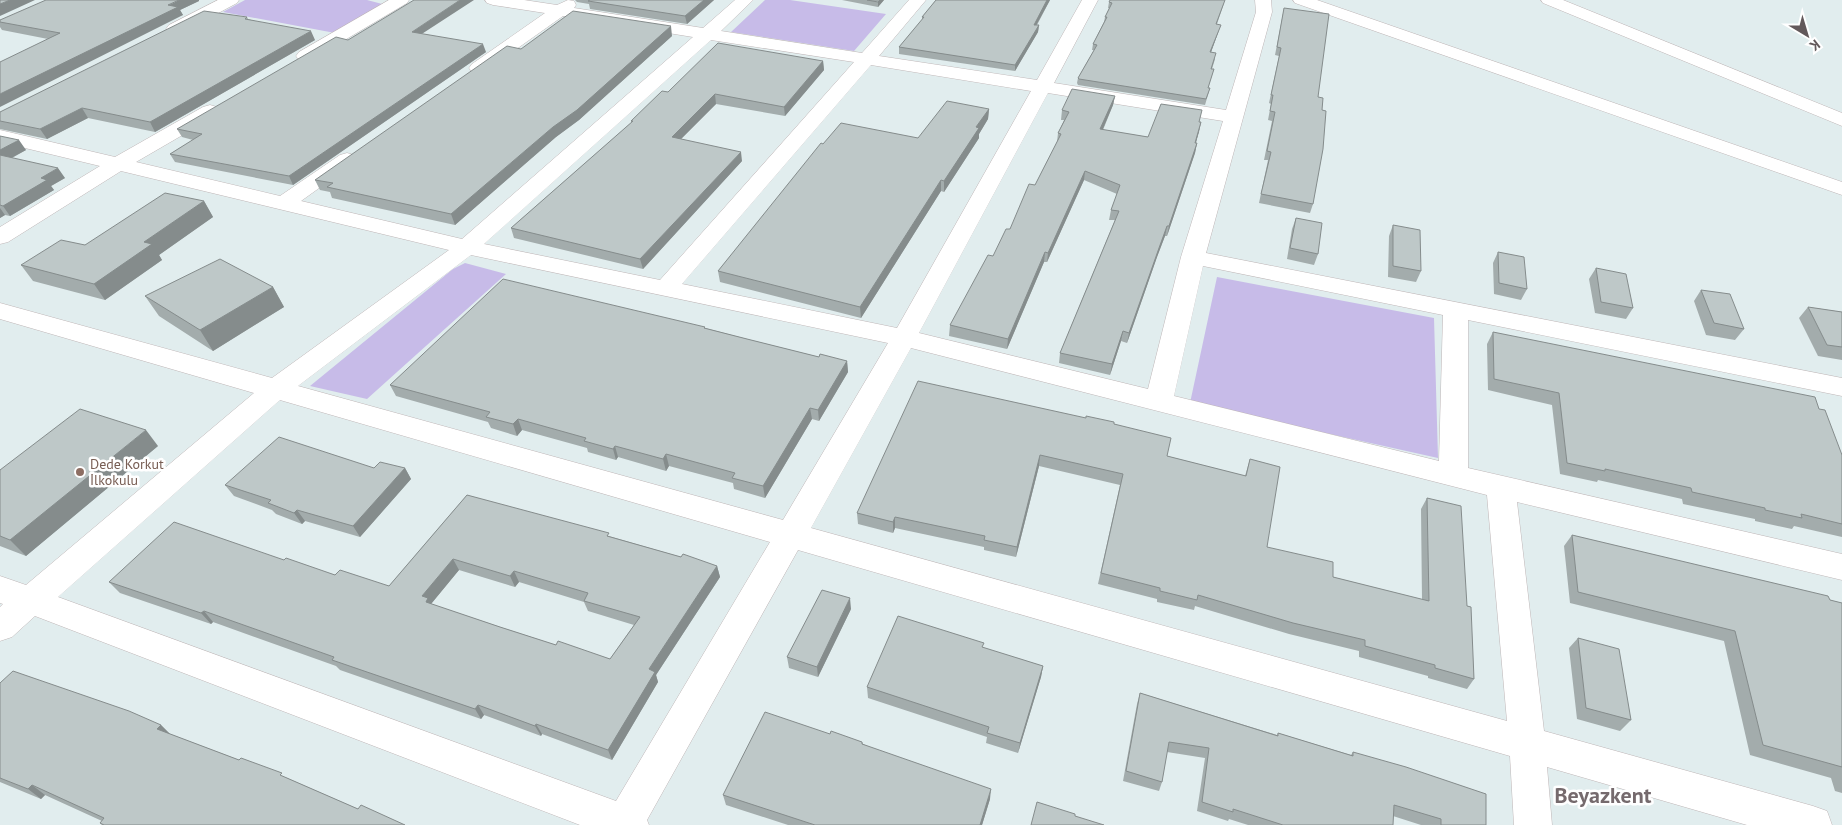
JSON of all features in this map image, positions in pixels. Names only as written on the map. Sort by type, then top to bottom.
[{"type":"street","points":[[160,36],[232,0]]},
{"type":"street","points":[[290,64],[401,0]]},
{"type":"street","points":[[493,0],[568,5],[706,34],[1233,117]]},
{"type":"street","points":[[0,627],[15,595],[276,389],[467,247],[745,0]]},
{"type":"street","points":[[666,288],[918,0]]},
{"type":"street","points":[[15,595],[626,824],[904,338],[1090,0]]},
{"type":"street","points":[[1158,402],[1193,257],[1264,12],[1263,0]]},
{"type":"street","points":[[1301,0],[1842,189]]},
{"type":"street","points":[[1549,0],[1842,120]]},
{"type":"street","points":[[463,78],[568,5]]},
{"type":"street","points":[[0,237],[118,164],[230,99]]},
{"type":"street","points":[[0,136],[467,247],[904,338],[1501,488],[1842,567]]},
{"type":"street","points":[[284,203],[365,146]]},
{"type":"street","points":[[1193,257],[1842,387]]},
{"type":"street","points":[[1454,476],[1456,311]]},
{"type":"street","points":[[0,312],[1813,825]]},
{"type":"street","points":[[1501,488],[1527,743],[1533,825]]},
{"type":"shaded area","points":[[245,0],[367,0],[386,5],[335,33],[223,12]]},
{"type":"shaded area","points":[[765,0],[790,0],[886,14],[854,51],[731,32]]},
{"type":"shaded area","points":[[465,263],[506,274],[367,399],[310,386],[453,269]]},
{"type":"shaded area","points":[[1217,277],[1434,318],[1438,458],[1190,403]]},
{"type":"building","points":[[0,0],[10,0],[0,4]]},
{"type":"building","points":[[46,0],[179,0],[168,5],[178,7],[0,94],[0,62],[60,33],[0,22],[0,20]]},
{"type":"building","points":[[414,0],[460,0],[412,32],[483,44],[289,176],[170,154],[202,134],[177,129],[336,37],[348,40]]},
{"type":"building","points":[[704,0],[685,16],[588,1]]},
{"type":"building","points":[[936,0],[1047,0],[1034,25],[1039,25],[1015,65],[899,47]]},
{"type":"building","points":[[1110,0],[1225,0],[1216,24],[1221,25],[1210,52],[1216,53],[1211,69],[1214,69],[1208,88],[1210,88],[1206,99],[1078,78],[1097,45],[1093,44],[1107,17],[1105,17],[1112,3],[1109,2]]},
{"type":"building","points":[[1284,8],[1329,14],[1318,97],[1323,98],[1322,110],[1326,111],[1323,149],[1313,204],[1261,194],[1271,152],[1267,151],[1275,112],[1270,111],[1273,95],[1271,95],[1281,48],[1277,47]]},
{"type":"building","points":[[204,11],[247,17],[245,19],[311,31],[150,122],[82,108],[40,129],[0,121],[0,112]]},
{"type":"building","points":[[573,11],[671,26],[577,110],[553,127],[451,214],[327,187],[333,183],[315,180],[507,46],[521,49]]},
{"type":"building","points":[[718,43],[823,61],[784,107],[715,94],[672,137],[741,152],[640,259],[511,228],[633,121],[631,121],[662,91],[668,92]]},
{"type":"building","points":[[1072,89],[1115,96],[1100,129],[1148,137],[1161,104],[1202,110],[1199,122],[1201,122],[1195,143],[1197,143],[1169,226],[1167,226],[1129,333],[1123,331],[1112,364],[1060,353],[1119,211],[1111,210],[1120,185],[1085,171],[1048,253],[1045,252],[1008,339],[950,325],[988,255],[993,256],[1006,229],[1010,229],[1029,184],[1035,185],[1061,134],[1058,133],[1069,112],[1062,110]]},
{"type":"building","points":[[947,101],[989,109],[976,127],[979,128],[944,181],[941,180],[860,307],[718,271],[821,143],[823,144],[841,123],[918,138]]},
{"type":"building","points":[[0,136],[19,140],[0,150]]},
{"type":"building","points":[[0,155],[58,168],[41,178],[47,180],[3,206],[0,205]]},
{"type":"building","points":[[165,193],[204,201],[144,242],[152,244],[94,284],[21,265],[61,240],[85,245]]},
{"type":"building","points":[[1296,218],[1322,223],[1318,254],[1290,248]]},
{"type":"building","points":[[1393,225],[1420,230],[1421,271],[1393,266]]},
{"type":"building","points":[[1498,252],[1524,257],[1527,289],[1499,283]]},
{"type":"building","points":[[220,259],[273,287],[200,330],[145,296]]},
{"type":"building","points":[[1596,268],[1626,274],[1633,308],[1601,302]]},
{"type":"building","points":[[503,279],[705,327],[819,357],[820,354],[847,361],[818,410],[810,408],[763,486],[732,478],[735,473],[666,454],[663,459],[615,446],[613,449],[584,441],[586,438],[518,419],[513,424],[486,417],[490,412],[390,385]]},
{"type":"building","points":[[1701,290],[1730,294],[1744,329],[1714,323]]},
{"type":"building","points":[[1808,307],[1842,312],[1842,347],[1827,345]]},
{"type":"building","points":[[1493,332],[1815,397],[1819,409],[1825,410],[1842,455],[1842,524],[1801,514],[1802,518],[1765,510],[1765,508],[1692,492],[1691,488],[1605,469],[1605,471],[1567,463],[1559,393],[1494,379]]},
{"type":"building","points":[[918,381],[1086,418],[1086,416],[1114,422],[1114,424],[1171,438],[1167,456],[1246,476],[1250,459],[1280,467],[1267,547],[1333,562],[1333,577],[1429,601],[1427,498],[1461,506],[1467,606],[1471,607],[1474,679],[1435,668],[1435,665],[1365,646],[1365,640],[1293,623],[1198,595],[1197,600],[1160,591],[1160,588],[1101,573],[1123,474],[1040,455],[1017,547],[984,540],[985,536],[895,517],[893,522],[857,513]]},
{"type":"building","points":[[80,409],[146,430],[10,540],[0,536],[0,470]]},
{"type":"building","points":[[279,437],[374,468],[380,462],[405,468],[353,526],[297,510],[294,513],[268,503],[271,500],[225,485]]},
{"type":"building","points":[[467,495],[609,533],[607,536],[681,557],[683,554],[717,566],[649,669],[655,672],[608,750],[478,705],[475,709],[332,660],[334,657],[204,611],[201,613],[109,582],[174,522],[284,560],[286,558],[335,575],[340,570],[389,586]],"holes":[[[453,559],[510,576],[514,571],[588,593],[584,601],[640,617],[610,659],[558,641],[556,645],[500,627],[426,602],[428,598],[422,596]]]},
{"type":"building","points":[[1572,535],[1828,596],[1830,600],[1842,603],[1842,767],[1763,745],[1735,631],[1578,592]]},
{"type":"building","points":[[822,590],[850,598],[817,667],[787,657]]},
{"type":"building","points":[[898,616],[984,643],[982,647],[1043,666],[1020,743],[987,733],[989,727],[867,687]]},
{"type":"building","points":[[1578,638],[1619,649],[1631,720],[1586,708]]},
{"type":"building","points":[[13,671],[129,711],[161,725],[157,729],[239,760],[241,758],[282,773],[280,775],[358,809],[361,805],[405,825],[104,825],[100,823],[104,818],[32,785],[28,789],[0,778],[0,683]]},
{"type":"building","points":[[1140,693],[1278,736],[1278,733],[1353,756],[1353,752],[1406,767],[1486,794],[1486,825],[1441,825],[1441,819],[1394,805],[1393,825],[1283,825],[1233,809],[1233,812],[1202,802],[1209,748],[1169,742],[1162,782],[1126,771]]},
{"type":"building","points":[[765,712],[830,734],[831,731],[862,742],[862,744],[991,789],[980,825],[815,825],[723,795]]},
{"type":"building","points":[[1037,802],[1075,814],[1075,816],[1104,825],[1031,825]]},
{"type":"place","name":"Dede Korkut İlkokulu","points":[[80,472]]},
{"type":"district","name":"Beyazkent","points":[[1603,795]]}]
